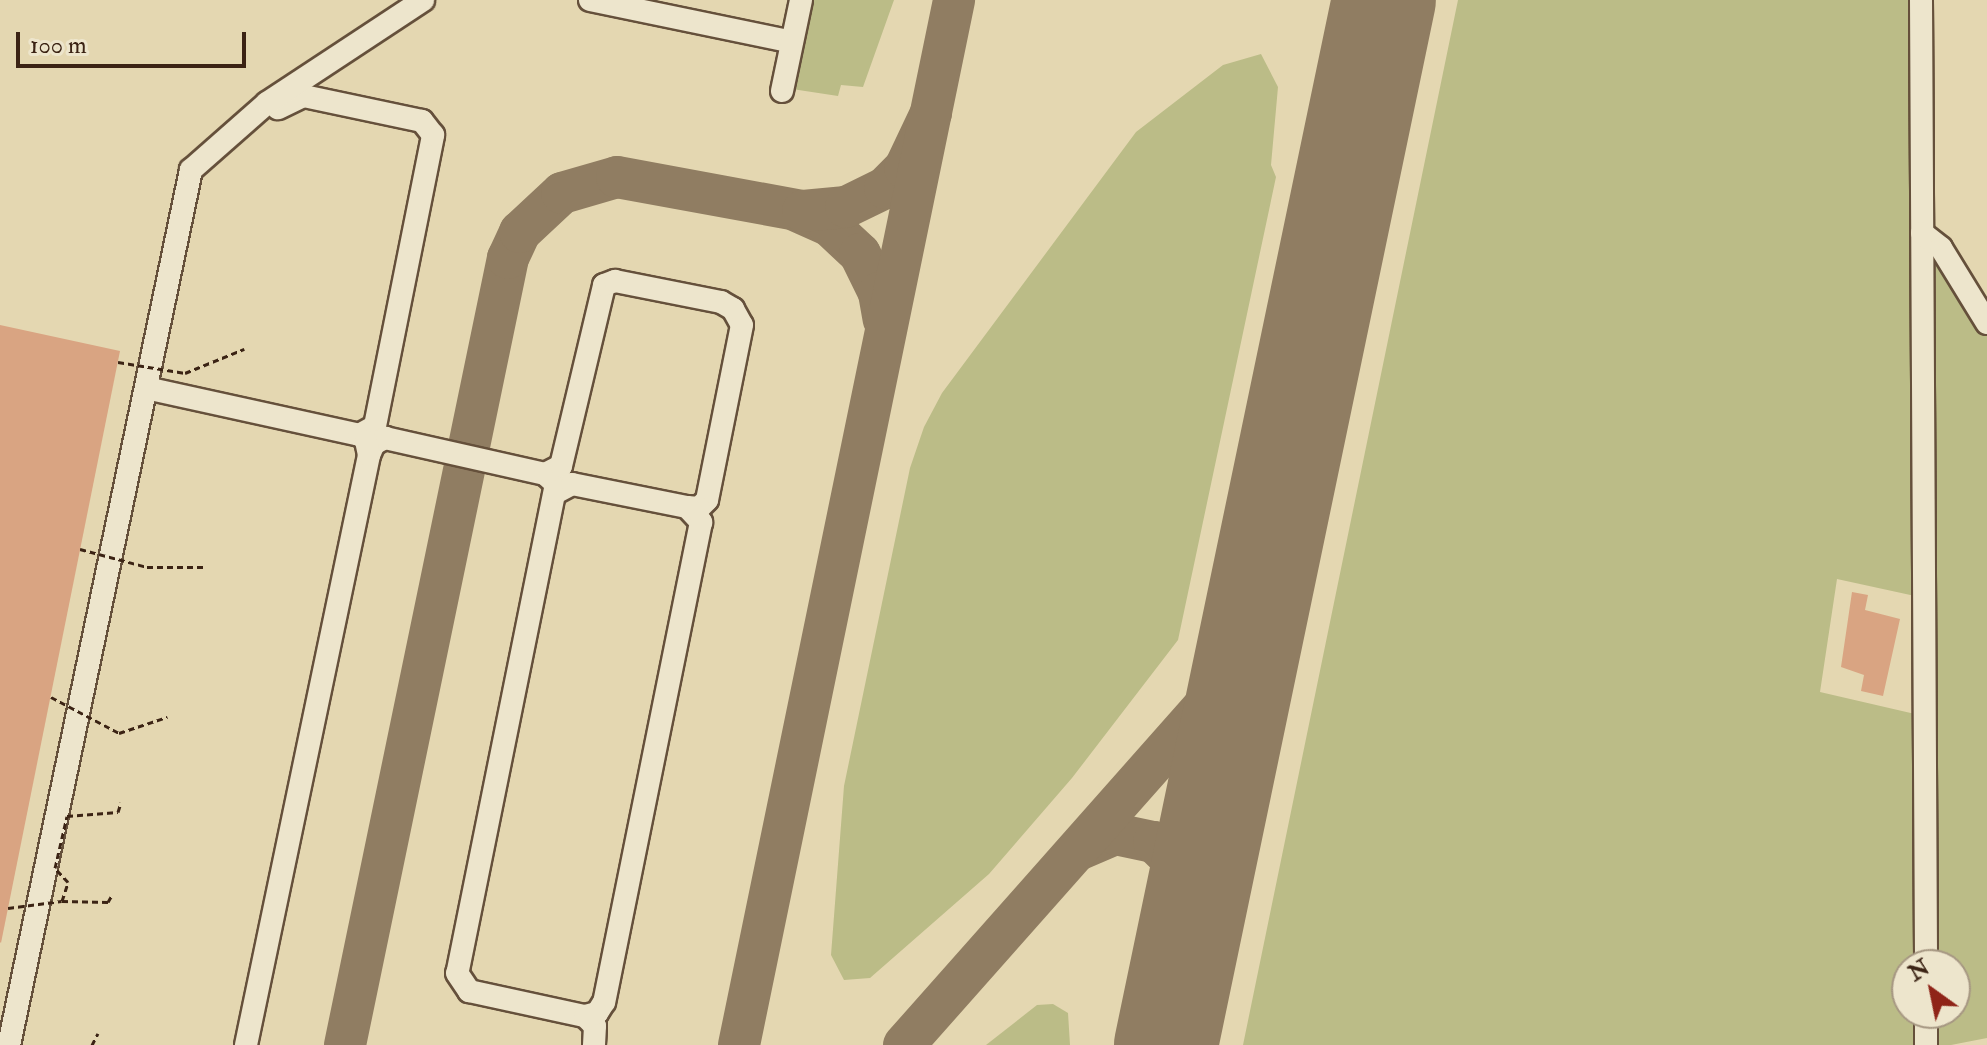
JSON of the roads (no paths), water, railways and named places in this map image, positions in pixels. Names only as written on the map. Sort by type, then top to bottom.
[{"type":"lane","points":[[9,1045],[191,170],[234,128],[423,0]]},
{"type":"lane","points":[[590,0],[792,42]]},
{"type":"lane","points":[[782,91],[801,0]]},
{"type":"lane","points":[[1921,0],[1926,949]]},
{"type":"lane","points":[[234,128],[303,96],[422,121],[431,130],[369,455],[246,1045]]},
{"type":"lane","points":[[1922,233],[1941,248],[1987,323]]},
{"type":"lane","points":[[146,388],[373,431],[559,478],[699,508],[707,500],[742,325],[733,309],[721,302],[615,281],[604,285],[559,478],[457,973],[469,991],[585,1016],[597,1013],[604,1002],[701,522],[687,507]]},
{"type":"lane","points":[[585,1016],[595,1026],[594,1045]]}]
